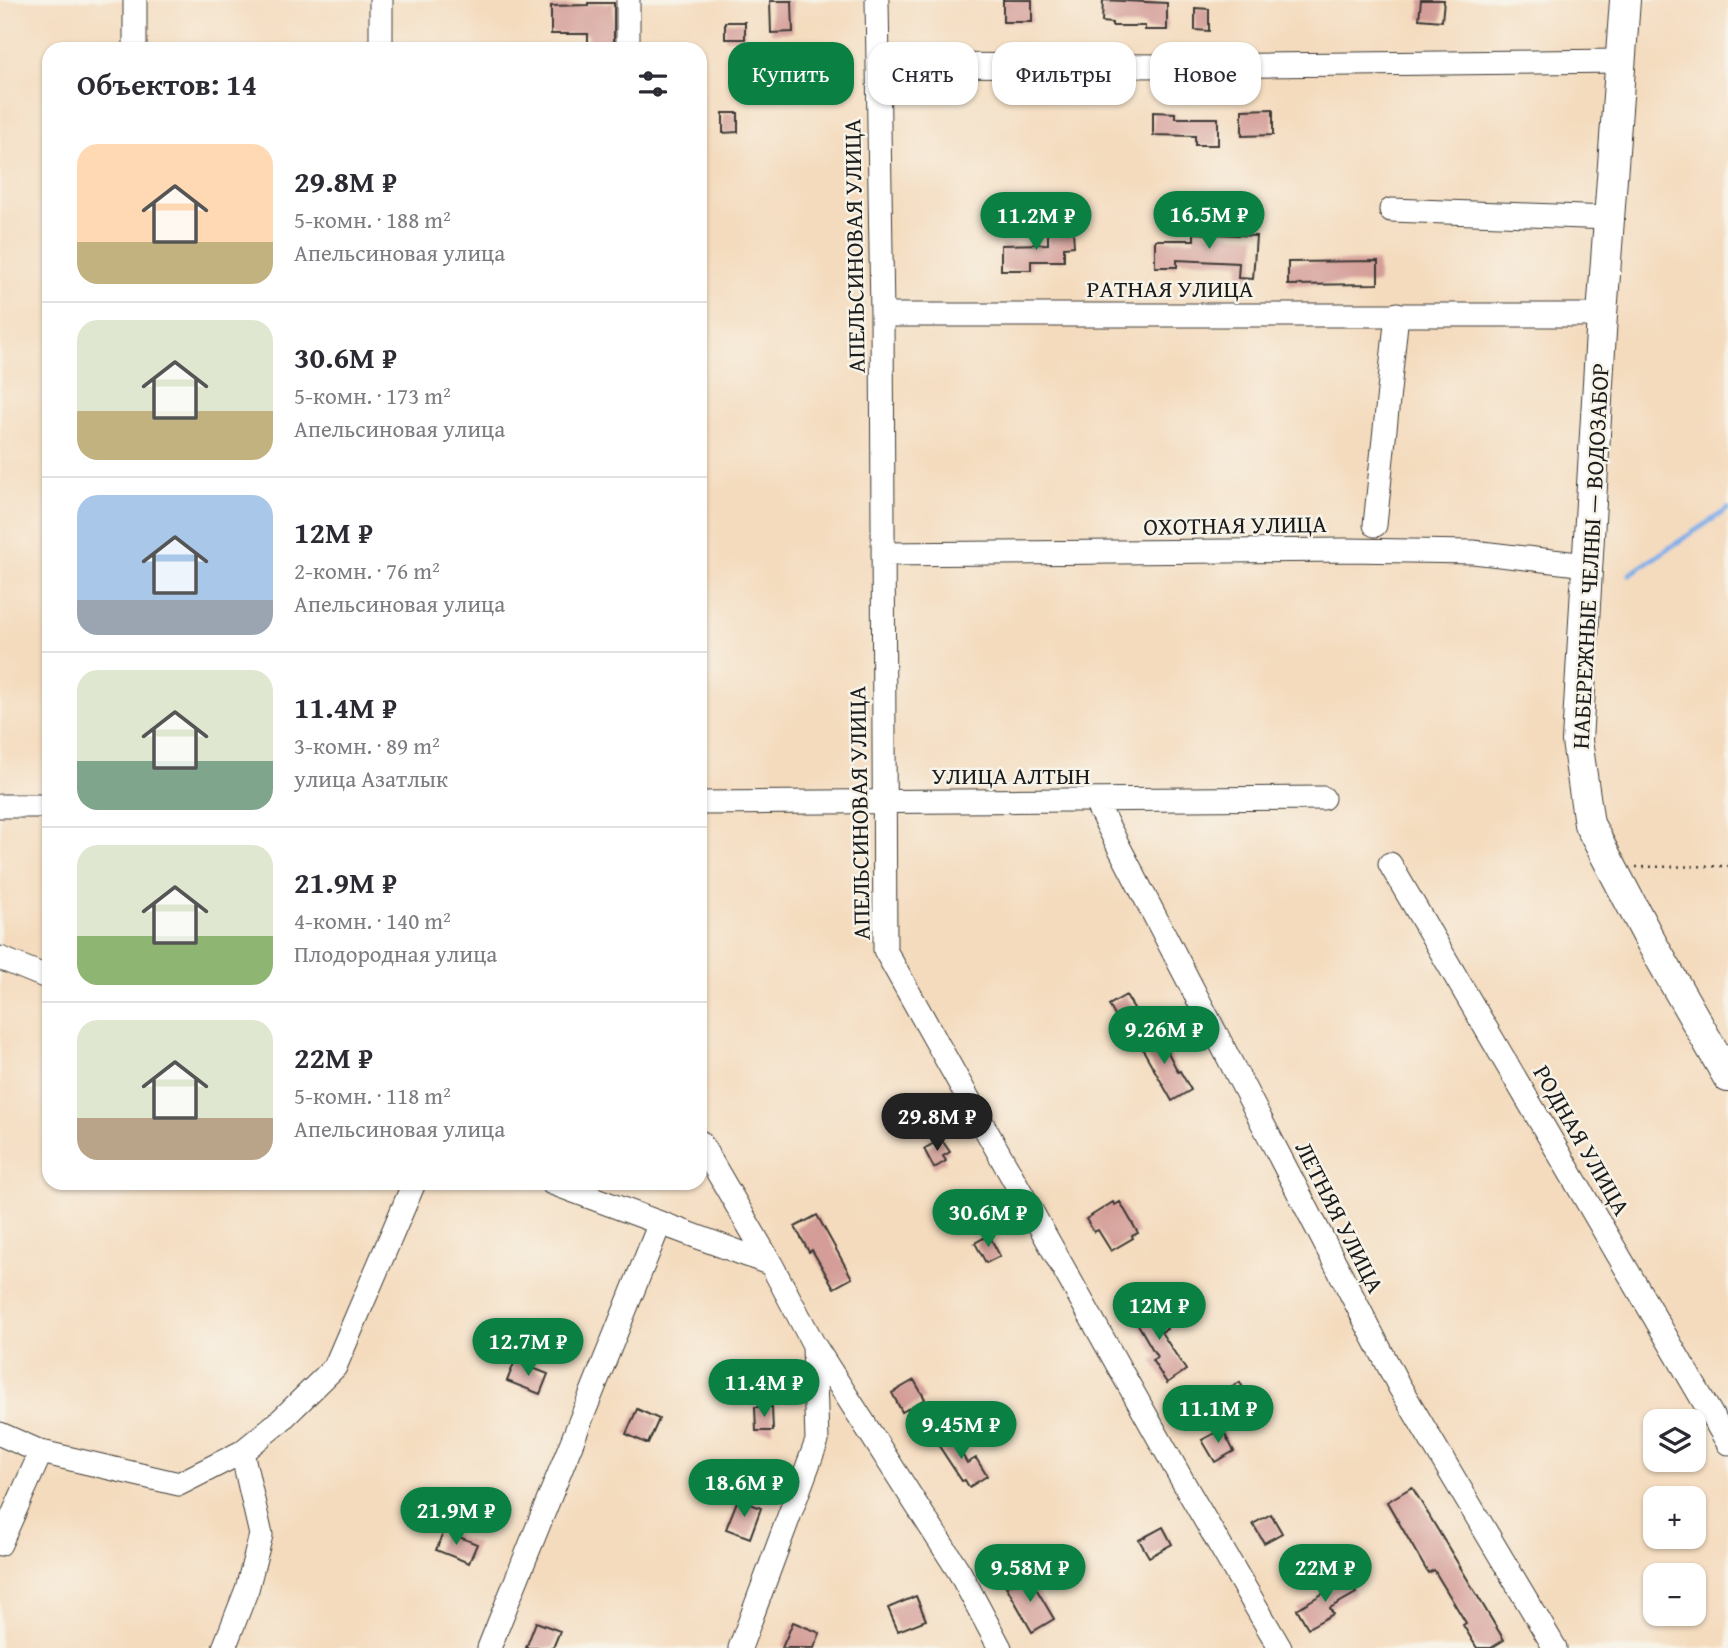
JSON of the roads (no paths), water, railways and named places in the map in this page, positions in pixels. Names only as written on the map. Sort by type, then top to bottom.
[{"type":"main road","name":"НАБЕРЕЖНЫЕ ЧЕЛНЫ — ВОДОЗАБОР","points":[[1625,0],[1602,315],[1577,741],[1589,824],[1728,1077]]},
{"type":"street","points":[[135,0],[135,42]]},
{"type":"street","points":[[381,0],[381,42]]},
{"type":"street","points":[[628,0],[628,42]]},
{"type":"street","name":"АПЕЛЬСИНОВАЯ УЛИЦА","points":[[877,0],[877,42]]},
{"type":"street","points":[[978,65],[1619,61]]},
{"type":"street","name":"АПЕЛЬСИНОВАЯ УЛИЦА","points":[[878,105],[882,315],[885,950],[1190,1494],[1280,1648]]},
{"type":"street","points":[[1391,209],[1610,218]]},
{"type":"street","points":[[1375,525],[1397,314]]},
{"type":"street","name":"РАТНАЯ УЛИЦА","points":[[882,315],[1602,315]]},
{"type":"street","name":"ОХОТНАЯ УЛИЦА","points":[[883,554],[1347,550],[1473,552],[1587,565]]},
{"type":"street","name":"УЛИЦА АЛТЫН","points":[[707,803],[1323,797]]},
{"type":"street","name":"ЛЕТНЯЯ УЛИЦА","points":[[1096,801],[1399,1386],[1555,1648]]},
{"type":"street","points":[[0,806],[42,806]]},
{"type":"street","name":"РОДНАЯ УЛИЦА","points":[[1390,864],[1728,1443]]},
{"type":"street","points":[[0,958],[42,975]]},
{"type":"street","points":[[707,1154],[814,1345],[960,1573],[1000,1648]]},
{"type":"street","points":[[0,1434],[41,1452],[179,1484],[242,1452],[282,1420],[335,1367],[411,1190]]},
{"type":"street","points":[[571,1190],[771,1264]]},
{"type":"street","points":[[489,1648],[660,1223]]},
{"type":"street","points":[[740,1648],[817,1441],[814,1345]]},
{"type":"street","points":[[0,1544],[41,1452]]},
{"type":"street","points":[[224,1648],[247,1590],[261,1535],[242,1452]]},
{"type":"waterway","points":[[1630,574],[1728,509]]}]
